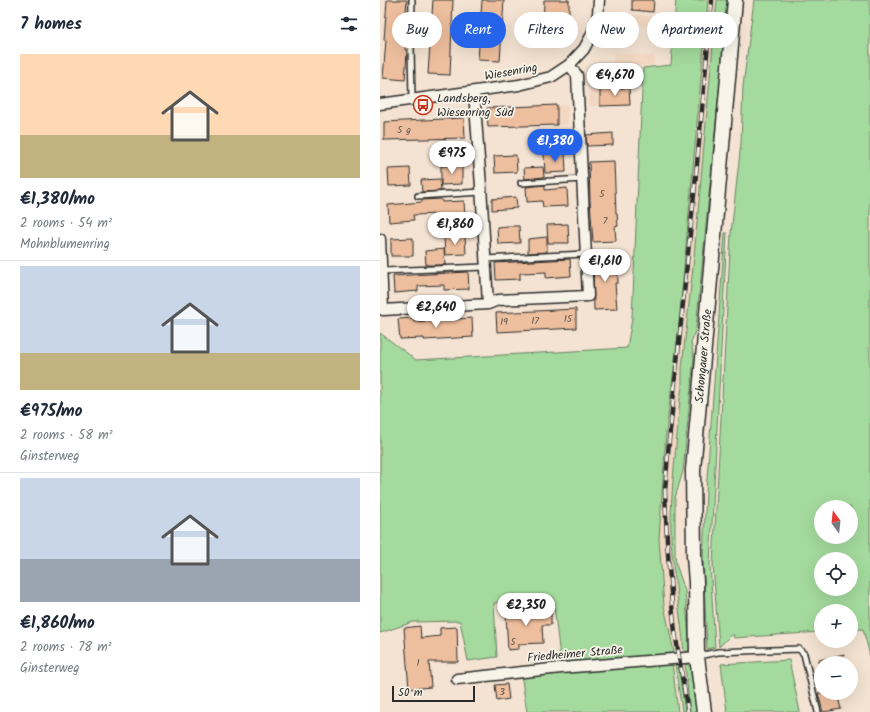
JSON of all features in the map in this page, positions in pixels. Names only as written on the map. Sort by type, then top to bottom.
[{"type":"main road","name":"Schongauer Straße","points":[[704,712],[697,657],[693,470],[735,0]]},
{"type":"street","name":"Wiesenring","points":[[380,104],[520,85],[551,77],[569,65],[584,49],[592,34],[598,14],[599,0]]},
{"type":"street","points":[[380,239],[383,310],[488,304],[498,300],[588,296],[577,75],[569,65]]},
{"type":"street","points":[[474,92],[488,304]]},
{"type":"street","name":"Friedheimer Straße","points":[[457,679],[561,668],[697,657]]},
{"type":"lane","points":[[412,0],[410,46],[412,100]]},
{"type":"lane","points":[[521,183],[582,179]]},
{"type":"lane","points":[[418,196],[481,192]]},
{"type":"lane","points":[[382,271],[585,254]]},
{"type":"lane","points":[[697,657],[718,652],[799,648],[804,654],[818,712]]},
{"type":"shaded area","points":[[708,0],[717,0],[716,12],[707,12]]},
{"type":"shaded area","points":[[639,15],[647,16],[647,26],[639,25]]},
{"type":"shaded area","points":[[704,48],[713,48],[693,267],[682,367],[682,388],[673,490],[671,537],[690,712],[683,712],[675,657],[664,606],[659,539],[666,433],[678,335]]},
{"type":"shaded area","points":[[614,53],[654,56],[653,67],[613,64]]},
{"type":"shaded area","points":[[589,89],[600,89],[600,106],[589,106]]},
{"type":"shaded area","points":[[557,105],[568,105],[568,125],[557,125]]},
{"type":"green space","points":[[676,0],[708,0],[707,12],[675,12]]},
{"type":"green space","points":[[717,0],[728,0],[727,12],[716,12]]},
{"type":"green space","points":[[754,0],[870,0],[870,656],[863,629],[858,629],[858,604],[814,604],[814,632],[734,638],[733,634],[719,647],[713,564],[731,233],[741,143],[743,86]]},
{"type":"green space","points":[[672,48],[704,48],[678,335],[666,433],[659,539],[664,606],[675,657],[561,666],[553,597],[494,603],[497,657],[468,661],[460,621],[413,622],[380,633],[380,333],[416,360],[627,348],[632,318],[643,68],[671,65]]},
{"type":"green space","points":[[713,48],[723,48],[696,328],[691,343],[694,357],[683,471],[675,498],[675,555],[676,564],[685,591],[690,650],[684,653],[672,553],[671,521],[674,468],[682,388],[682,367],[693,267]]},
{"type":"green space","points":[[725,233],[727,233],[710,564],[715,647],[707,649],[703,558],[706,492]]},
{"type":"green space","points":[[789,660],[800,712],[727,712],[721,664]]},
{"type":"green space","points":[[672,662],[678,712],[527,712],[521,674]]},
{"type":"green space","points":[[685,663],[690,666],[693,672],[697,712],[690,712]]},
{"type":"green space","points":[[675,664],[678,664],[685,712],[682,712]]},
{"type":"building","points":[[387,0],[407,0],[406,11],[408,12],[392,12],[392,48],[405,48],[405,50],[407,50],[405,80],[383,78],[386,40],[384,40]]},
{"type":"building","points":[[433,0],[453,0],[453,12],[450,12],[450,75],[428,74],[430,48],[442,48],[442,12],[432,12]]},
{"type":"building","points":[[482,0],[504,0],[503,12],[481,12]]},
{"type":"building","points":[[544,0],[569,0],[569,12],[544,12]]},
{"type":"building","points":[[632,0],[654,0],[653,12],[632,10]]},
{"type":"building","points":[[479,48],[501,48],[500,61],[478,60]]},
{"type":"building","points":[[629,88],[630,105],[600,106],[600,89]]},
{"type":"building","points":[[557,105],[557,125],[488,127],[487,108]]},
{"type":"building","points":[[464,118],[465,138],[384,140],[384,122]]},
{"type":"building","points":[[613,133],[613,145],[587,146],[586,135]]},
{"type":"building","points":[[565,153],[566,172],[545,173],[544,154]]},
{"type":"building","points":[[516,155],[517,172],[495,173],[494,156]]},
{"type":"building","points":[[614,161],[618,226],[615,227],[616,241],[593,242],[589,162]]},
{"type":"building","points":[[462,165],[462,184],[441,185],[441,166]]},
{"type":"building","points":[[543,167],[544,177],[525,179],[524,168]]},
{"type":"building","points":[[410,168],[411,185],[389,186],[388,169]]},
{"type":"building","points":[[440,179],[441,191],[422,192],[421,180]]},
{"type":"building","points":[[545,185],[545,190],[567,188],[568,206],[543,207],[542,201],[527,202],[526,187]]},
{"type":"building","points":[[516,197],[517,208],[492,210],[492,199]]},
{"type":"building","points":[[441,199],[442,202],[464,201],[465,218],[440,219],[439,214],[413,215],[414,220],[389,222],[388,205]]},
{"type":"building","points":[[568,224],[569,243],[548,243],[547,225]]},
{"type":"building","points":[[519,226],[520,243],[498,244],[497,227]]},
{"type":"building","points":[[465,236],[466,254],[445,255],[444,237]]},
{"type":"building","points":[[547,237],[547,252],[528,253],[528,239]]},
{"type":"building","points":[[413,238],[413,256],[391,256],[391,239]]},
{"type":"building","points":[[444,249],[445,265],[426,265],[425,251]]},
{"type":"building","points":[[617,257],[618,283],[615,283],[617,309],[594,310],[593,258]]},
{"type":"building","points":[[570,259],[571,276],[546,278],[546,272],[520,273],[520,279],[496,280],[495,263]]},
{"type":"building","points":[[468,272],[469,289],[444,290],[444,285],[418,286],[418,291],[394,293],[393,276]]},
{"type":"building","points":[[576,309],[576,328],[497,332],[496,313]]},
{"type":"building","points":[[414,318],[414,322],[472,318],[473,337],[424,340],[424,338],[400,339],[398,319]]},
{"type":"building","points":[[541,607],[551,607],[551,625],[542,625],[543,643],[519,644],[519,649],[508,650],[506,615],[509,615],[509,609],[520,608],[520,612],[541,611]]},
{"type":"building","points":[[420,626],[421,638],[440,636],[440,628],[457,627],[458,662],[429,662],[431,687],[409,689],[404,628]]},
{"type":"building","points":[[507,684],[509,699],[497,701],[495,685]]},
{"type":"building","points":[[820,700],[839,700],[841,709],[823,712]]},
{"type":"railway","points":[[688,712],[672,605],[665,491],[712,0]]},
{"type":"place","name":"Landsberg, Wiesenring Süd","points":[[423,105]]}]
